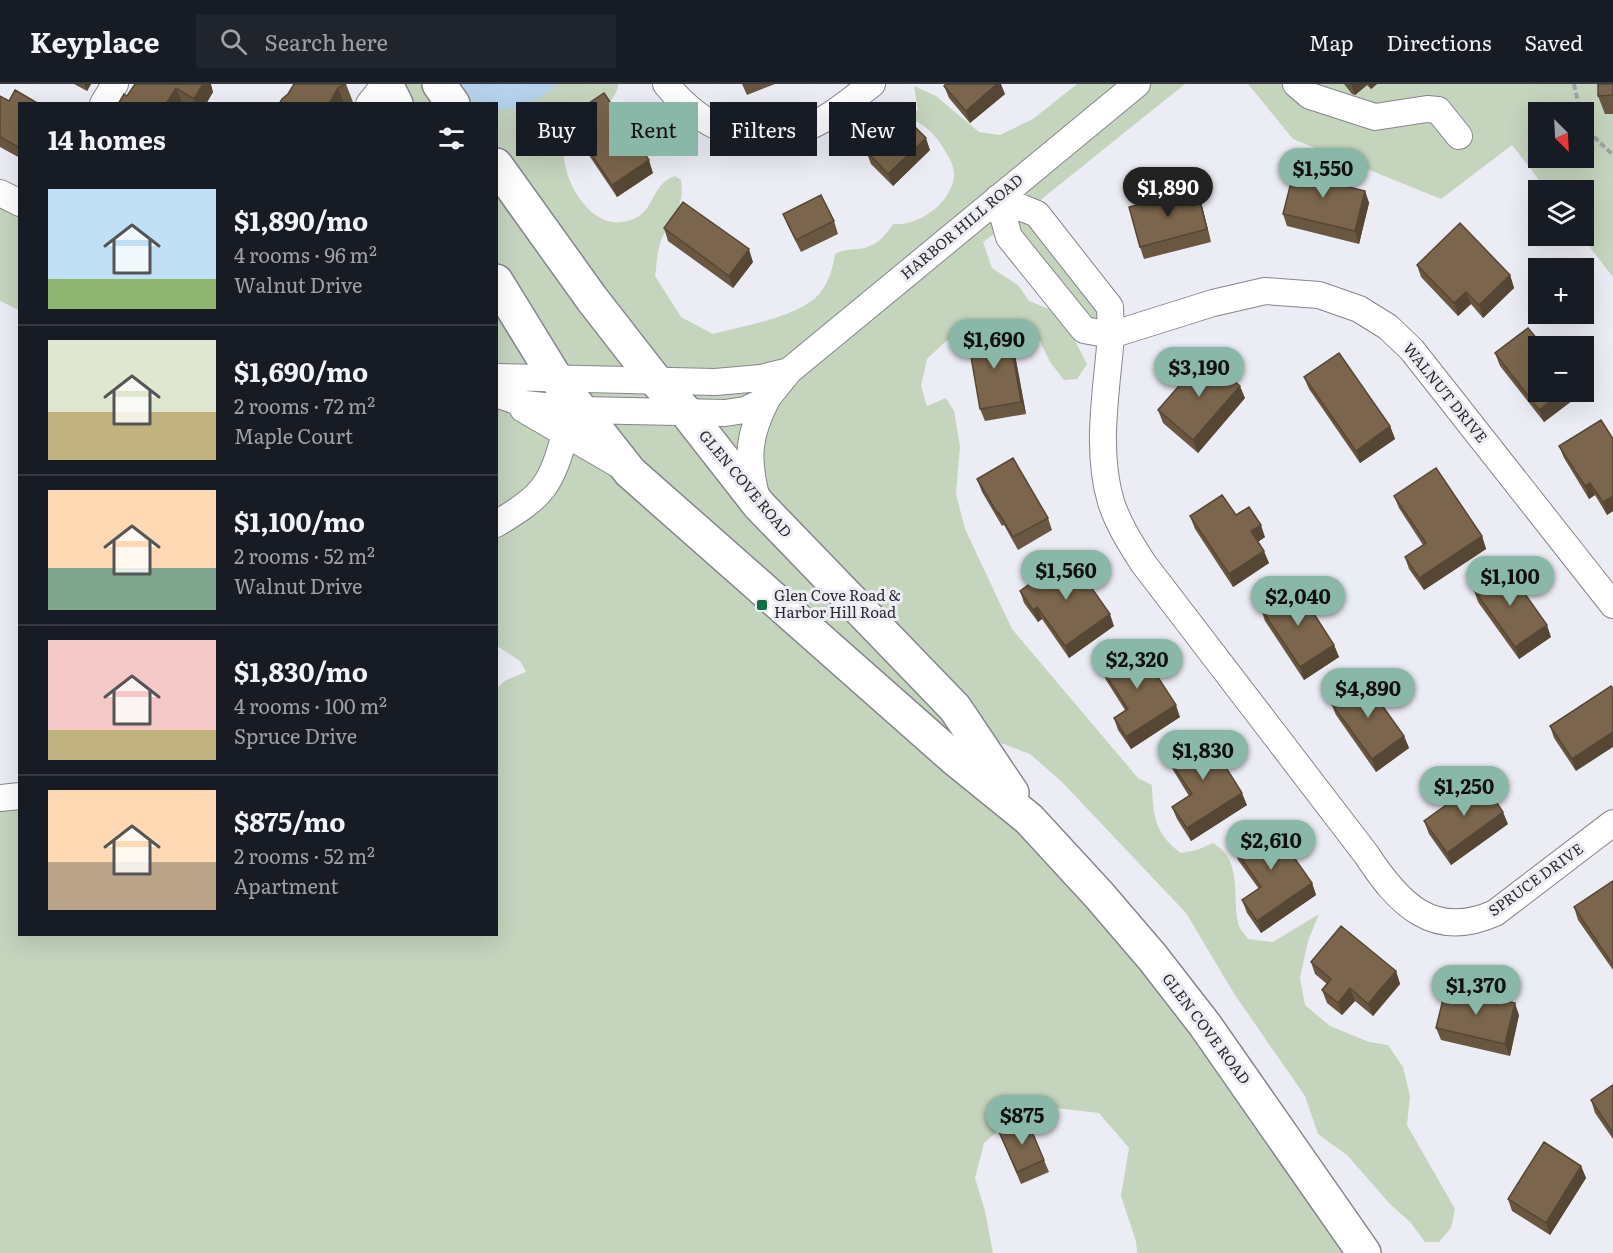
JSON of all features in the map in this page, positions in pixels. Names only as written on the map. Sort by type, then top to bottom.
[{"type":"main road","points":[[386,84],[395,102]]},
{"type":"main road","points":[[439,84],[452,102]]},
{"type":"main road","name":"GLEN COVE ROAD","points":[[498,168],[592,299],[655,380],[687,413],[759,505],[955,708],[1029,819]]},
{"type":"main road","name":"GLEN COVE ROAD","points":[[498,284],[555,377],[573,422],[946,751],[1029,819],[1099,895],[1179,991],[1248,1084],[1364,1253]]},
{"type":"street","points":[[104,102],[115,84]]},
{"type":"street","points":[[371,102],[386,84]]},
{"type":"street","points":[[666,84],[694,114],[722,131],[765,139],[786,135],[823,120],[872,84]]},
{"type":"street","name":"HARBOR HILL ROAD","points":[[498,395],[573,422],[745,410],[768,396],[789,371],[1137,84]]},
{"type":"street","points":[[1296,84],[1310,96],[1375,117],[1427,109],[1438,110],[1460,136]]},
{"type":"street","points":[[0,193],[18,202]]},
{"type":"street","points":[[998,198],[1009,237],[1084,330],[1111,335]]},
{"type":"street","name":"SPRUCE DRIVE","points":[[998,198],[1037,214],[1110,307],[1111,335],[1104,431],[1104,470],[1111,502],[1124,532],[1143,563],[1366,854],[1386,884],[1414,909],[1427,917],[1455,924],[1476,921],[1495,913],[1613,823]]},
{"type":"street","name":"WALNUT DRIVE","points":[[1111,335],[1213,303],[1265,291],[1319,295],[1359,309],[1388,327],[1412,350],[1609,592]]},
{"type":"street","name":"HARBOR HILL ROAD","points":[[498,377],[740,381],[789,371]]},
{"type":"street","points":[[759,505],[751,475],[749,455],[751,435],[768,396]]},
{"type":"street","points":[[498,523],[539,494],[549,480],[573,422]]},
{"type":"street","points":[[0,798],[18,796]]},
{"type":"path","points":[[1574,84],[1578,102]]},
{"type":"path","points":[[1594,137],[1613,155]]},
{"type":"green space","points":[[386,84],[619,84],[614,97],[597,109],[597,102],[516,102],[516,156],[564,156],[567,173],[583,203],[595,214],[608,221],[623,222],[634,219],[642,214],[666,181],[675,176],[681,180],[680,205],[660,242],[655,276],[681,317],[713,334],[770,319],[799,308],[811,301],[823,289],[835,254],[875,244],[893,224],[903,224],[923,217],[940,204],[951,187],[954,172],[950,159],[938,140],[916,121],[916,111],[918,111],[914,86],[936,96],[979,132],[1000,135],[1033,119],[1077,84],[1185,84],[1028,210],[1110,307],[1111,335],[1084,330],[1005,226],[983,242],[992,268],[1019,286],[1029,301],[1063,317],[1087,364],[1077,379],[1064,380],[1050,362],[1040,341],[1019,323],[978,328],[946,341],[927,359],[921,386],[927,406],[946,398],[954,411],[960,446],[956,494],[965,529],[1012,629],[1138,778],[1152,785],[1157,823],[1166,839],[1181,853],[1197,850],[1213,843],[1222,850],[1233,868],[1236,912],[1239,925],[1248,939],[1273,942],[1319,914],[1308,941],[1300,978],[1305,1005],[1330,1026],[1369,1042],[1388,1045],[1403,1067],[1410,1096],[1407,1125],[1455,1209],[1451,1228],[1439,1242],[1425,1242],[1410,1222],[1390,1204],[1347,1155],[1318,1134],[1305,1096],[1235,995],[1186,913],[1061,781],[1030,754],[982,736],[955,708],[1364,1253],[1137,1253],[1136,1241],[1121,1196],[1129,1148],[1099,1113],[1047,1107],[1011,1120],[984,1143],[975,1178],[985,1211],[993,1253],[0,1253],[0,798],[18,796],[18,936],[498,936],[498,687],[506,680],[526,672],[520,661],[498,647],[498,407],[538,431],[498,395],[498,102],[395,102]]},
{"type":"green space","points":[[1248,84],[1613,84],[1613,277],[1589,246],[1594,246],[1594,180],[1539,180],[1530,168],[1594,168],[1594,102],[1528,102],[1528,166],[1512,145],[1441,199],[1293,139]]},
{"type":"green space","points":[[0,205],[18,215],[18,310],[0,301]]},
{"type":"water","points":[[454,84],[558,84],[531,102],[516,102],[516,108],[513,109],[498,109],[498,102],[472,100]]},
{"type":"building","points":[[135,84],[203,84],[194,99],[176,88],[167,102],[119,102],[124,94],[127,96]]},
{"type":"building","points":[[294,84],[346,84],[338,88],[330,102],[280,102]]},
{"type":"building","points":[[946,84],[997,84],[966,111],[944,86]]},
{"type":"building","points":[[1598,84],[1613,84],[1613,95],[1598,96]]},
{"type":"building","points":[[15,90],[36,102],[18,102],[18,147],[0,137],[0,96],[9,101]]},
{"type":"building","points":[[604,93],[610,102],[609,156],[646,156],[649,160],[612,185],[593,156],[597,156],[597,102],[591,102]]},
{"type":"building","points":[[916,128],[926,138],[916,147]]},
{"type":"building","points":[[871,156],[907,156],[888,174]]},
{"type":"building","points":[[1296,163],[1328,170],[1325,181],[1365,191],[1355,231],[1283,214]]},
{"type":"building","points":[[1197,190],[1207,229],[1140,247],[1129,207]]},
{"type":"building","points":[[821,195],[834,221],[796,240],[783,214]]},
{"type":"building","points":[[683,202],[749,249],[729,276],[664,228]]},
{"type":"building","points":[[1460,223],[1510,275],[1479,305],[1466,292],[1454,303],[1417,265]]},
{"type":"building","points":[[1528,328],[1535,336],[1528,336],[1528,396],[1495,353]]},
{"type":"building","points":[[1009,332],[1021,402],[980,409],[968,339]]},
{"type":"building","points":[[1339,353],[1390,426],[1356,451],[1304,377]]},
{"type":"building","points":[[1205,356],[1240,386],[1193,440],[1158,410]]},
{"type":"building","points":[[1533,402],[1550,402],[1539,410]]},
{"type":"building","points":[[1601,420],[1613,439],[1613,496],[1603,502],[1590,483],[1585,486],[1559,446]]},
{"type":"building","points":[[1013,458],[1048,518],[1013,537],[977,479]]},
{"type":"building","points":[[1436,468],[1482,536],[1419,578],[1405,557],[1426,543],[1394,496]]},
{"type":"building","points":[[1222,495],[1236,515],[1249,507],[1261,525],[1251,531],[1264,551],[1229,574],[1190,516]]},
{"type":"building","points":[[1069,556],[1110,614],[1065,646],[1037,607],[1033,610],[1020,591]]},
{"type":"building","points":[[1506,567],[1547,625],[1515,647],[1474,590]]},
{"type":"building","points":[[1296,586],[1334,645],[1300,667],[1261,609]]},
{"type":"building","points":[[1137,645],[1176,705],[1126,737],[1114,718],[1128,709],[1101,668]]},
{"type":"building","points":[[1364,680],[1404,736],[1372,759],[1331,703]]},
{"type":"building","points":[[1611,686],[1613,689],[1613,732],[1572,759],[1550,726]]},
{"type":"building","points":[[1205,734],[1242,793],[1187,828],[1172,807],[1192,794],[1168,758]]},
{"type":"building","points":[[1481,780],[1503,812],[1447,853],[1424,821]]},
{"type":"building","points":[[1270,823],[1312,883],[1257,921],[1242,900],[1261,887],[1234,847]]},
{"type":"building","points":[[1613,881],[1613,965],[1574,907]]},
{"type":"building","points":[[1341,926],[1396,971],[1368,1004],[1350,988],[1338,1003],[1322,990],[1331,979],[1311,962]]},
{"type":"building","points":[[1446,987],[1515,1003],[1505,1044],[1436,1028]]},
{"type":"building","points":[[1613,1085],[1613,1133],[1591,1100]]},
{"type":"building","points":[[1027,1120],[1044,1160],[1017,1172],[999,1132]]},
{"type":"building","points":[[1544,1142],[1581,1166],[1546,1223],[1508,1199]]},
{"type":"place","name":"Glen Cove Road & Harbor Hill Road","points":[[762,605]]}]
